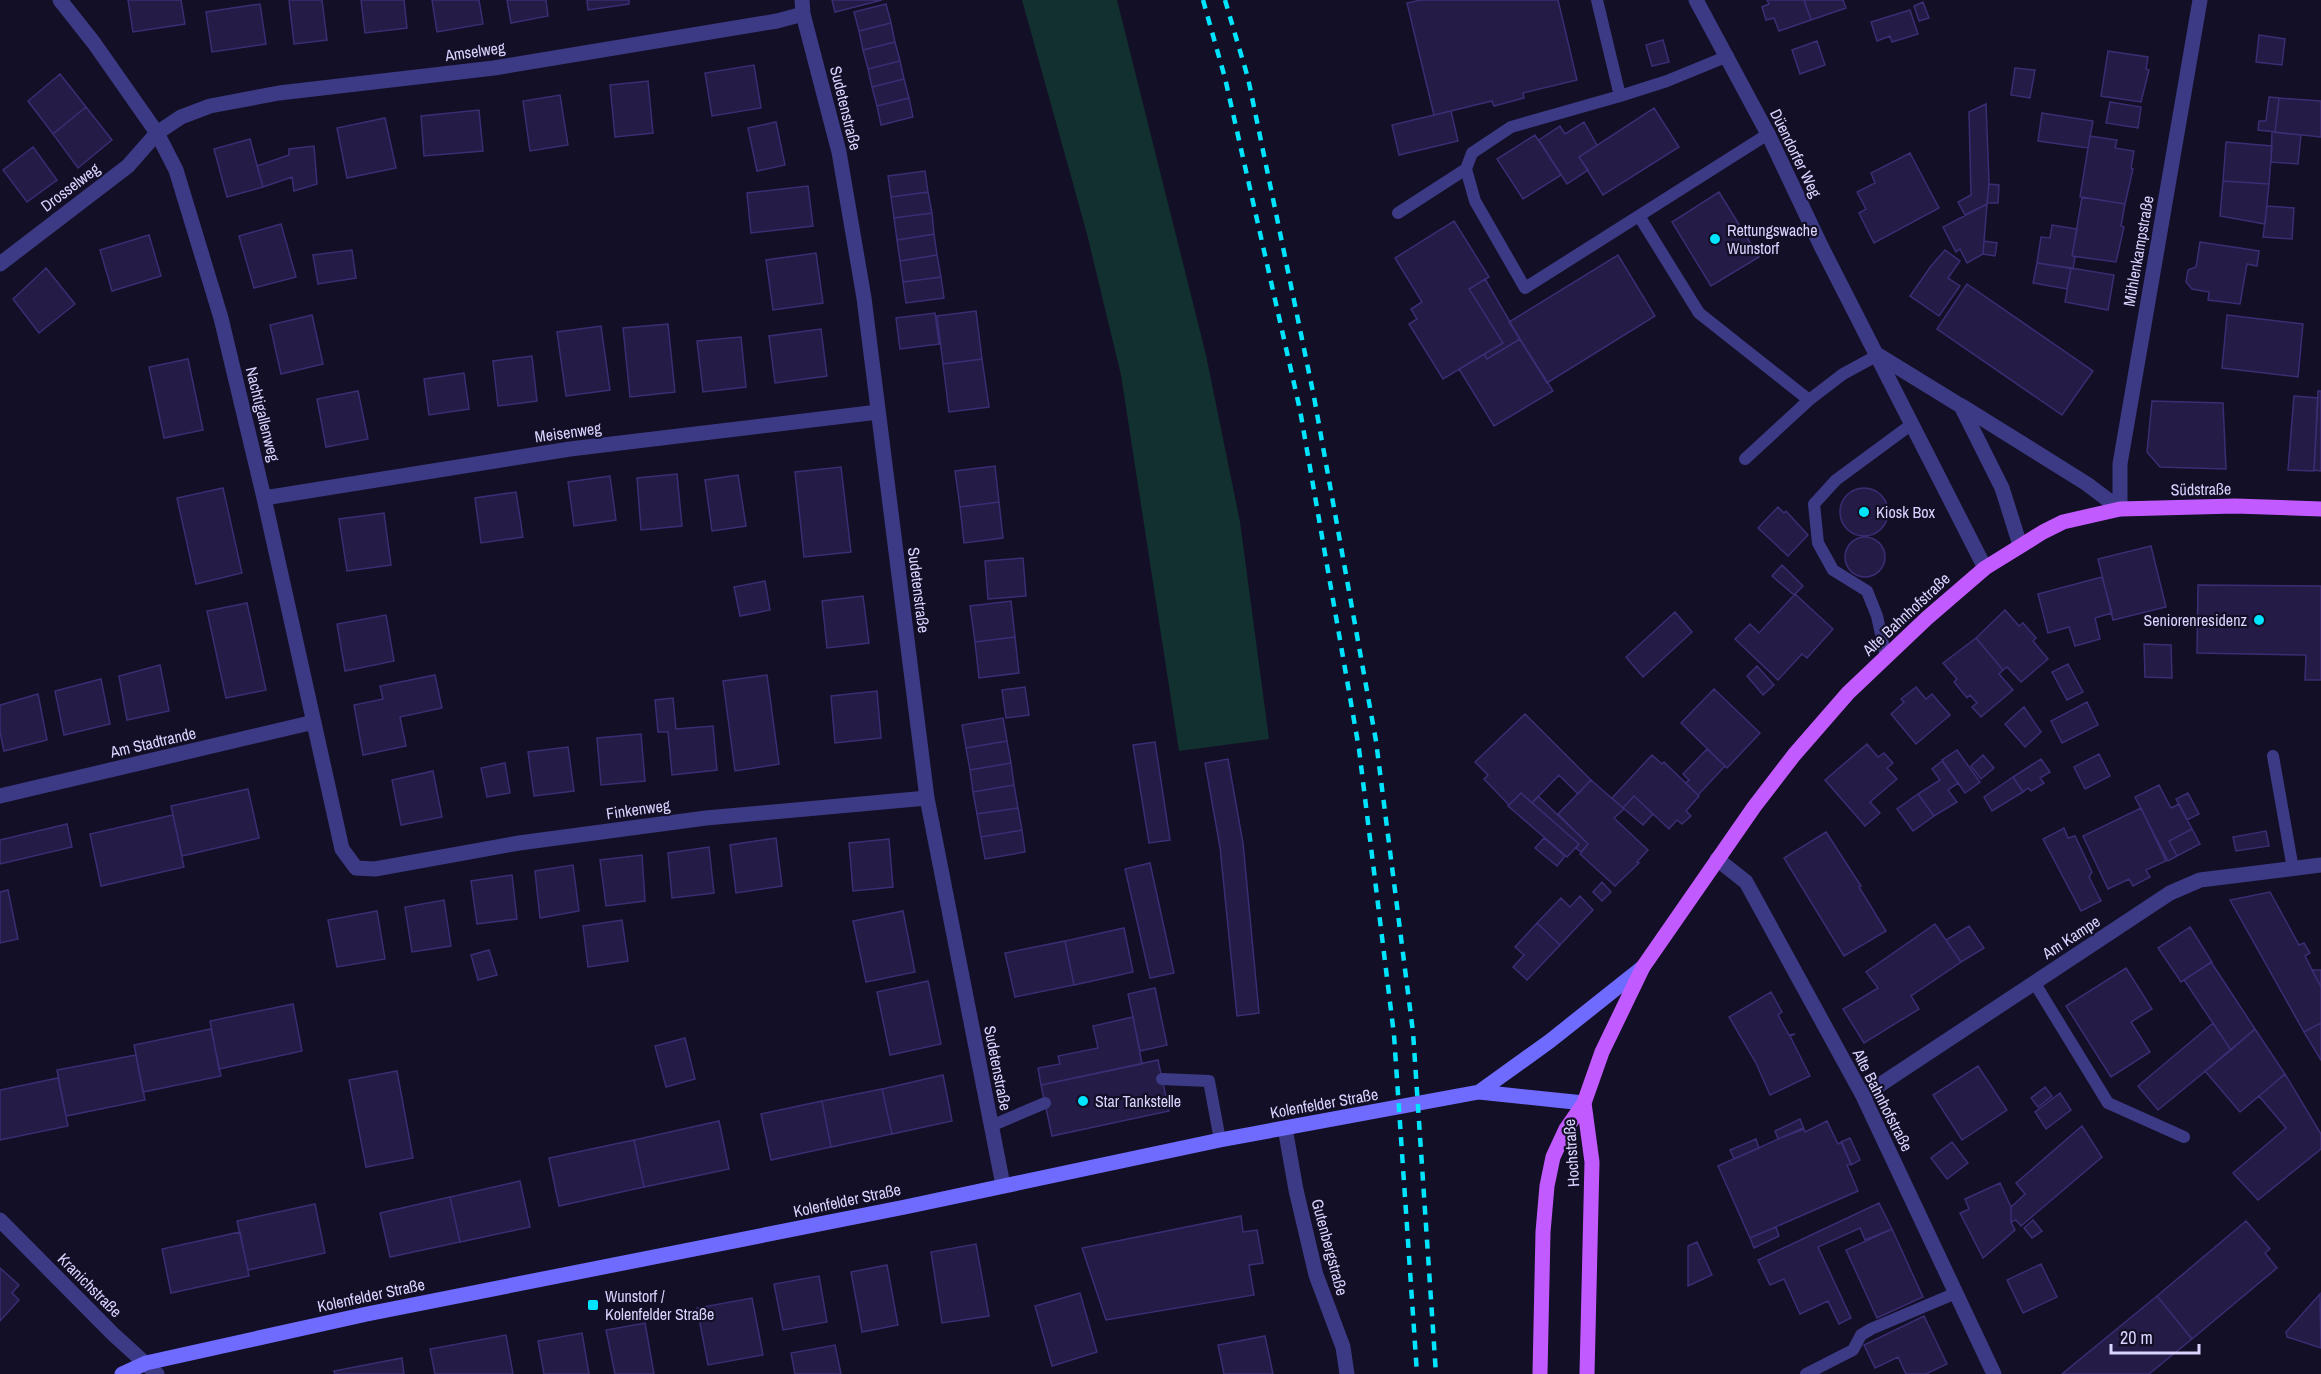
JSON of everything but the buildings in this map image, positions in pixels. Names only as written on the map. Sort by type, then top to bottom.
[{"type":"main road","name":"Südstraße","points":[[2082,516],[2120,509],[2235,506],[2321,509]]},
{"type":"main road","name":"Alte Bahnhofstraße","points":[[1584,1103],[1602,1052],[1643,967],[1717,859],[1794,755],[1848,693],[1985,568],[2020,545],[2063,522],[2082,516]]},
{"type":"main road","points":[[1479,1092],[1550,1041],[1643,967]]},
{"type":"main road","name":"Kolenfelder Straße","points":[[122,1374],[367,1314],[872,1214],[1220,1140],[1479,1092],[1584,1103]]},
{"type":"main road","name":"Hochstraße","points":[[1540,1374],[1542,1243],[1547,1186],[1553,1157],[1566,1129],[1584,1103]]},
{"type":"main road","name":"Hochstraße","points":[[1584,1103],[1592,1162],[1587,1374]]},
{"type":"street","name":"Nachtigallenweg","points":[[60,0],[94,43],[157,133],[176,170],[221,318],[264,498],[342,849],[356,868]]},
{"type":"street","name":"Düendorfer Weg","points":[[1696,0],[1768,134],[1821,246],[1985,568]]},
{"type":"street","name":"Mühlenkampstraße","points":[[2120,509],[2120,464],[2200,0]]},
{"type":"street","name":"Amselweg","points":[[157,133],[181,117],[210,106],[279,93],[495,68],[777,21],[802,7]]},
{"type":"street","name":"Sudetenstraße","points":[[802,7],[839,152],[864,298],[927,798],[1003,1185]]},
{"type":"street","name":"Drosselweg","points":[[0,264],[128,166],[157,133]]},
{"type":"street","points":[[1878,355],[2039,453],[2120,509]]},
{"type":"street","points":[[1961,406],[2002,488],[2020,545]]},
{"type":"street","name":"Meisenweg","points":[[264,498],[570,449],[878,412]]},
{"type":"street","name":"Am Stadtrande","points":[[0,796],[314,722]]},
{"type":"street","name":"Finkenweg","points":[[356,868],[375,869],[519,843],[706,818],[927,798]]},
{"type":"street","name":"Alte Bahnhofstraße","points":[[1717,859],[1746,882],[1863,1095],[1994,1374]]},
{"type":"street","name":"Am Kampe","points":[[1863,1095],[2170,893],[2200,880],[2321,865]]},
{"type":"street","name":"Gutenbergstraße","points":[[1285,1128],[1296,1190],[1316,1275],[1343,1347],[1347,1374]]},
{"type":"street","name":"Kranichstraße","points":[[0,1220],[113,1334],[152,1368]]},
{"type":"lane","points":[[1597,0],[1620,96]]},
{"type":"lane","points":[[1728,56],[1667,81],[1510,127],[1472,153],[1466,169],[1475,201],[1525,288],[1768,134]]},
{"type":"lane","points":[[1398,213],[1466,169]]},
{"type":"lane","points":[[1639,216],[1700,313],[1809,400]]},
{"type":"lane","points":[[1745,459],[1809,400],[1843,374],[1878,355]]},
{"type":"lane","points":[[1886,657],[1877,616],[1867,591],[1833,570],[1818,543],[1814,504],[1836,480],[1912,424]]},
{"type":"lane","points":[[2273,756],[2293,869]]},
{"type":"lane","points":[[2034,982],[2108,1103],[2184,1137]]},
{"type":"lane","points":[[1162,1079],[1209,1081],[1220,1140]]},
{"type":"lane","points":[[991,1126],[1046,1103]]},
{"type":"lane","points":[[1806,1374],[1853,1350],[1861,1335],[1871,1329],[1956,1293]]},
{"type":"green space","points":[[1022,0],[1117,0],[1206,355],[1240,522],[1269,739],[1179,751],[1121,375],[1087,234]]},
{"type":"railway","points":[[1203,0],[1225,78],[1300,410],[1359,749],[1394,1035],[1417,1374]]},
{"type":"railway","points":[[1225,0],[1248,78],[1314,397],[1376,741],[1413,1032],[1436,1374]]},
{"type":"place","name":"Rettungswache Wunstorf","points":[[1715,239]]},
{"type":"place","name":"Kiosk Box","points":[[1864,512]]},
{"type":"place","name":"Seniorenresidenz","points":[[2259,620]]},
{"type":"place","name":"Star Tankstelle","points":[[1083,1101]]},
{"type":"place","name":"Wunstorf / Kolenfelder Straße","points":[[593,1305]]}]
